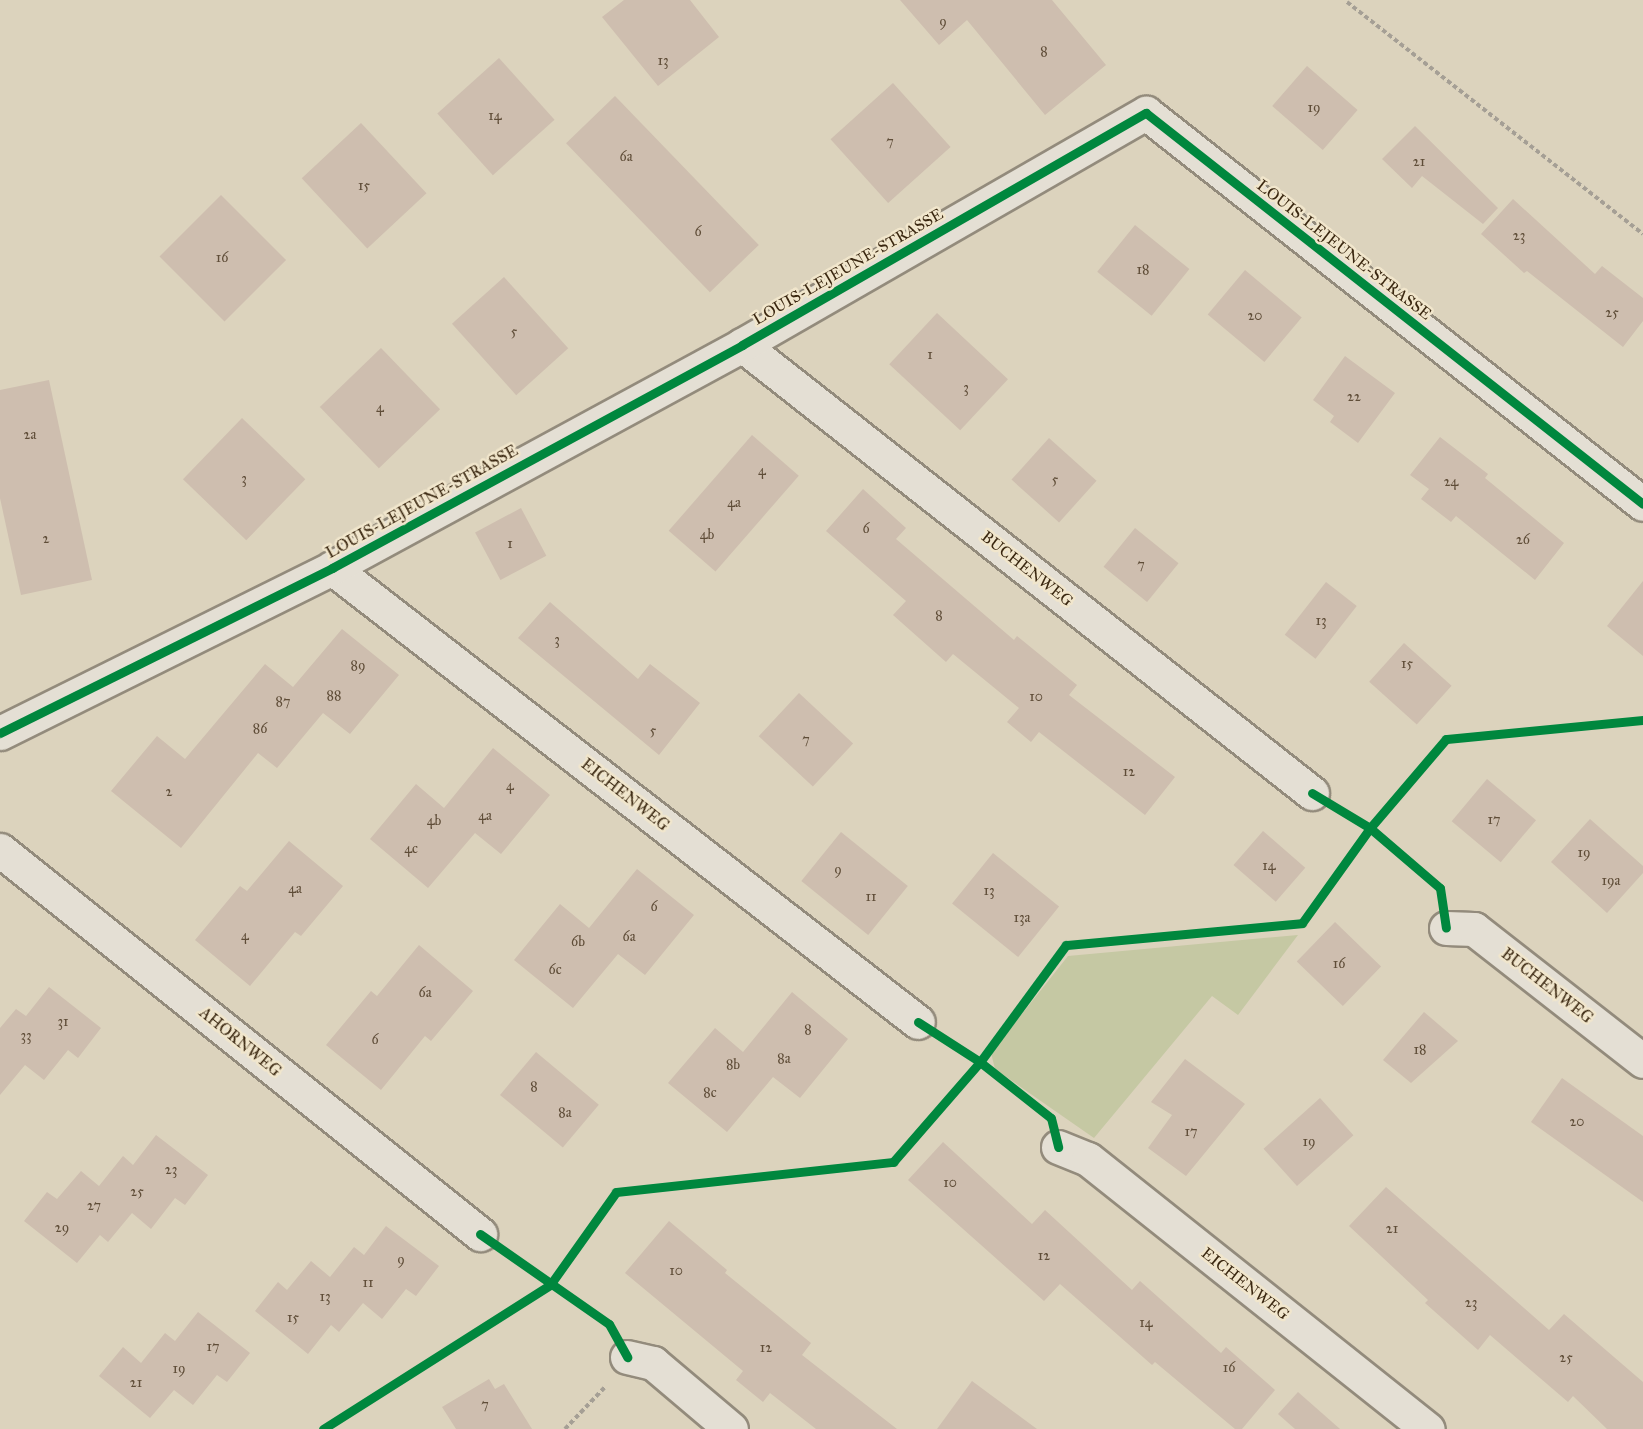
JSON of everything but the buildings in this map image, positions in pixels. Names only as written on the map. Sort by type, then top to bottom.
[{"type":"street","name":"LOUIS-LEJEUNE-STRASSE","points":[[0,733],[332,568],[742,345],[1146,113],[1643,504]]},
{"type":"street","name":"BUCHENWEG","points":[[742,345],[1312,793]]},
{"type":"street","name":"EICHENWEG","points":[[332,568],[918,1022]]},
{"type":"street","name":"AHORNWEG","points":[[0,850],[480,1234]]},
{"type":"street","name":"BUCHENWEG","points":[[1446,928],[1474,929],[1643,1061]]},
{"type":"street","name":"EICHENWEG","points":[[1058,1147],[1088,1160],[1428,1429]]},
{"type":"street","points":[[627,1357],[653,1363],[731,1429]]},
{"type":"path","points":[[1347,2],[1643,234]]},
{"type":"path","points":[[565,1429],[600,1393],[627,1357]]},
{"type":"green space","points":[[1298,935],[1238,1015],[1212,996],[1094,1138],[995,1069],[991,1053],[1068,956]]},
{"type":"cycle path","points":[[0,733],[332,568],[742,345],[1146,113],[1643,504]]},
{"type":"cycle path","points":[[323,1429],[550,1285],[616,1192],[893,1162],[980,1062],[1066,945],[1302,923],[1370,828],[1446,739],[1643,720]]},
{"type":"cycle path","points":[[1312,793],[1370,828],[1440,888],[1446,928]]},
{"type":"cycle path","points":[[918,1022],[980,1062],[1051,1118],[1058,1147]]},
{"type":"cycle path","points":[[480,1234],[609,1324],[627,1357]]}]
